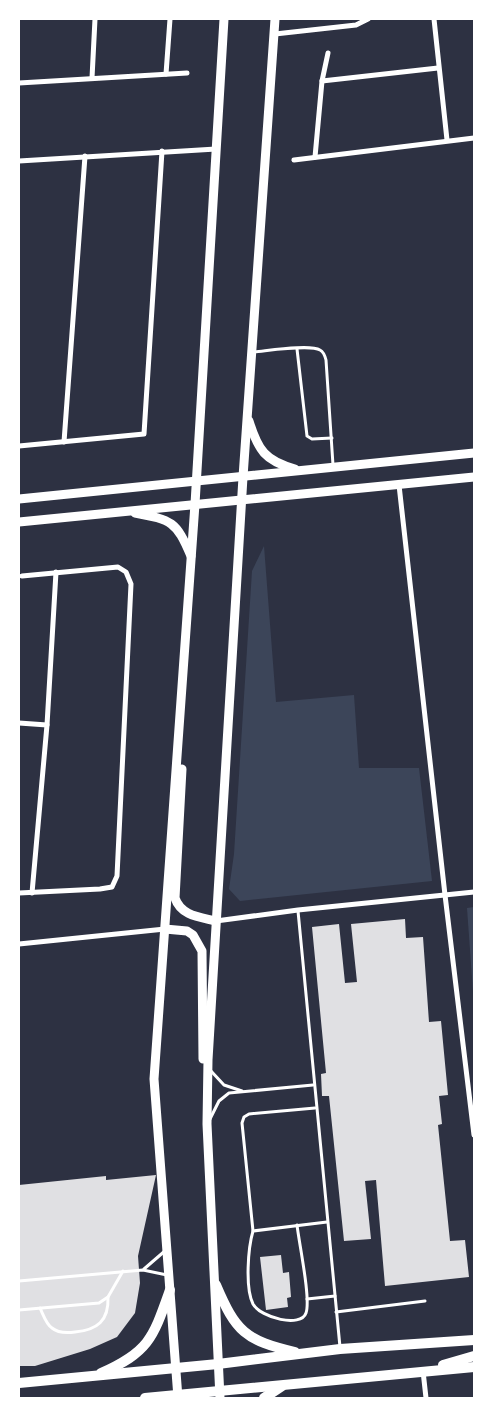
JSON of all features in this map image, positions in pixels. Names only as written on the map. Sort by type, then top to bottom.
[{"type":"main road","points":[[178,1397],[154,1079],[192,558],[224,19]]},
{"type":"main road","points":[[220,1395],[207,1124],[208,1060],[243,476],[275,19]]},
{"type":"main road","points":[[248,415],[254,439],[264,454],[269,459],[285,466],[303,471]]},
{"type":"main road","points":[[19,499],[474,454]]},
{"type":"main road","points":[[19,522],[474,477]]},
{"type":"main road","points":[[125,511],[161,518],[172,524],[181,532],[192,558]]},
{"type":"main road","points":[[178,750],[182,780],[175,898],[181,910],[189,915],[216,921]]},
{"type":"main road","points":[[165,928],[187,931],[193,935],[202,951],[203,1068],[207,1091]]},
{"type":"main road","points":[[216,1285],[229,1314],[246,1334],[264,1344],[300,1354]]},
{"type":"main road","points":[[92,1376],[127,1362],[145,1346],[158,1323],[170,1290]]},
{"type":"main road","points":[[19,1383],[218,1364],[340,1349],[474,1340]]},
{"type":"main road","points":[[423,1372],[474,1356]]},
{"type":"main road","points":[[145,1398],[220,1395],[285,1384],[474,1367]]},
{"type":"main road","points":[[264,1398],[285,1384]]},
{"type":"street","points":[[92,78],[95,19]]},
{"type":"street","points":[[166,74],[170,19]]},
{"type":"street","points":[[274,34],[356,24],[368,19]]},
{"type":"street","points":[[434,19],[446,140]]},
{"type":"street","points":[[315,156],[322,81],[328,53]]},
{"type":"street","points":[[322,81],[438,68]]},
{"type":"street","points":[[19,83],[187,73]]},
{"type":"street","points":[[294,160],[474,138]]},
{"type":"street","points":[[19,160],[216,149]]},
{"type":"street","points":[[19,446],[144,434],[162,151]]},
{"type":"street","points":[[64,442],[85,156]]},
{"type":"street","points":[[399,485],[474,1135]]},
{"type":"street","points":[[19,893],[112,887],[117,876],[131,584],[126,572],[118,567],[22,576]]},
{"type":"street","points":[[32,893],[47,725],[56,572]]},
{"type":"street","points":[[19,723],[47,725]]},
{"type":"street","points":[[216,921],[298,910],[474,892]]},
{"type":"street","points":[[19,944],[165,928]]},
{"type":"street","points":[[423,1372],[426,1398]]},
{"type":"lane","points":[[252,352],[318,348],[323,351],[326,360],[333,467]]},
{"type":"lane","points":[[297,349],[307,436],[312,439],[332,438]]},
{"type":"lane","points":[[298,910],[315,1108],[340,1349]]},
{"type":"lane","points":[[208,1060],[211,1072],[219,1082],[243,1091]]},
{"type":"lane","points":[[207,1124],[221,1098],[229,1093],[313,1084]]},
{"type":"lane","points":[[297,1225],[307,1299],[306,1314],[304,1318],[296,1320],[274,1319],[258,1311],[251,1293],[248,1247],[253,1231],[242,1123],[244,1117],[250,1114],[315,1108]]},
{"type":"lane","points":[[253,1231],[327,1222]]},
{"type":"lane","points":[[143,1270],[166,1250]]},
{"type":"lane","points":[[19,1281],[143,1270],[168,1275]]},
{"type":"lane","points":[[19,1310],[99,1303],[108,1297],[123,1272]]},
{"type":"lane","points":[[307,1299],[334,1296]]},
{"type":"lane","points":[[40,1308],[50,1327],[58,1331],[70,1333],[89,1331],[97,1328],[107,1314],[108,1297]]},
{"type":"lane","points":[[336,1312],[425,1301]]},
{"type":"shaded area","points":[[264,546],[276,702],[354,695],[359,768],[419,768],[432,881],[240,901],[229,889],[234,854],[252,571]]},
{"type":"shaded area","points":[[474,907],[474,1006],[467,908]]},
{"type":"building","points":[[405,919],[406,938],[423,937],[429,1022],[441,1021],[448,1095],[439,1096],[442,1124],[438,1125],[450,1241],[465,1240],[469,1277],[385,1286],[376,1180],[365,1181],[371,1239],[344,1241],[329,1096],[322,1096],[321,1074],[326,1073],[312,927],[339,924],[345,983],[357,982],[351,924]]},
{"type":"building","points":[[156,1175],[138,1256],[140,1283],[135,1313],[117,1337],[90,1349],[35,1366],[19,1366],[19,1185],[106,1176],[106,1180]]},
{"type":"building","points":[[281,1255],[283,1273],[289,1272],[291,1297],[287,1298],[288,1307],[266,1310],[260,1257]]}]
